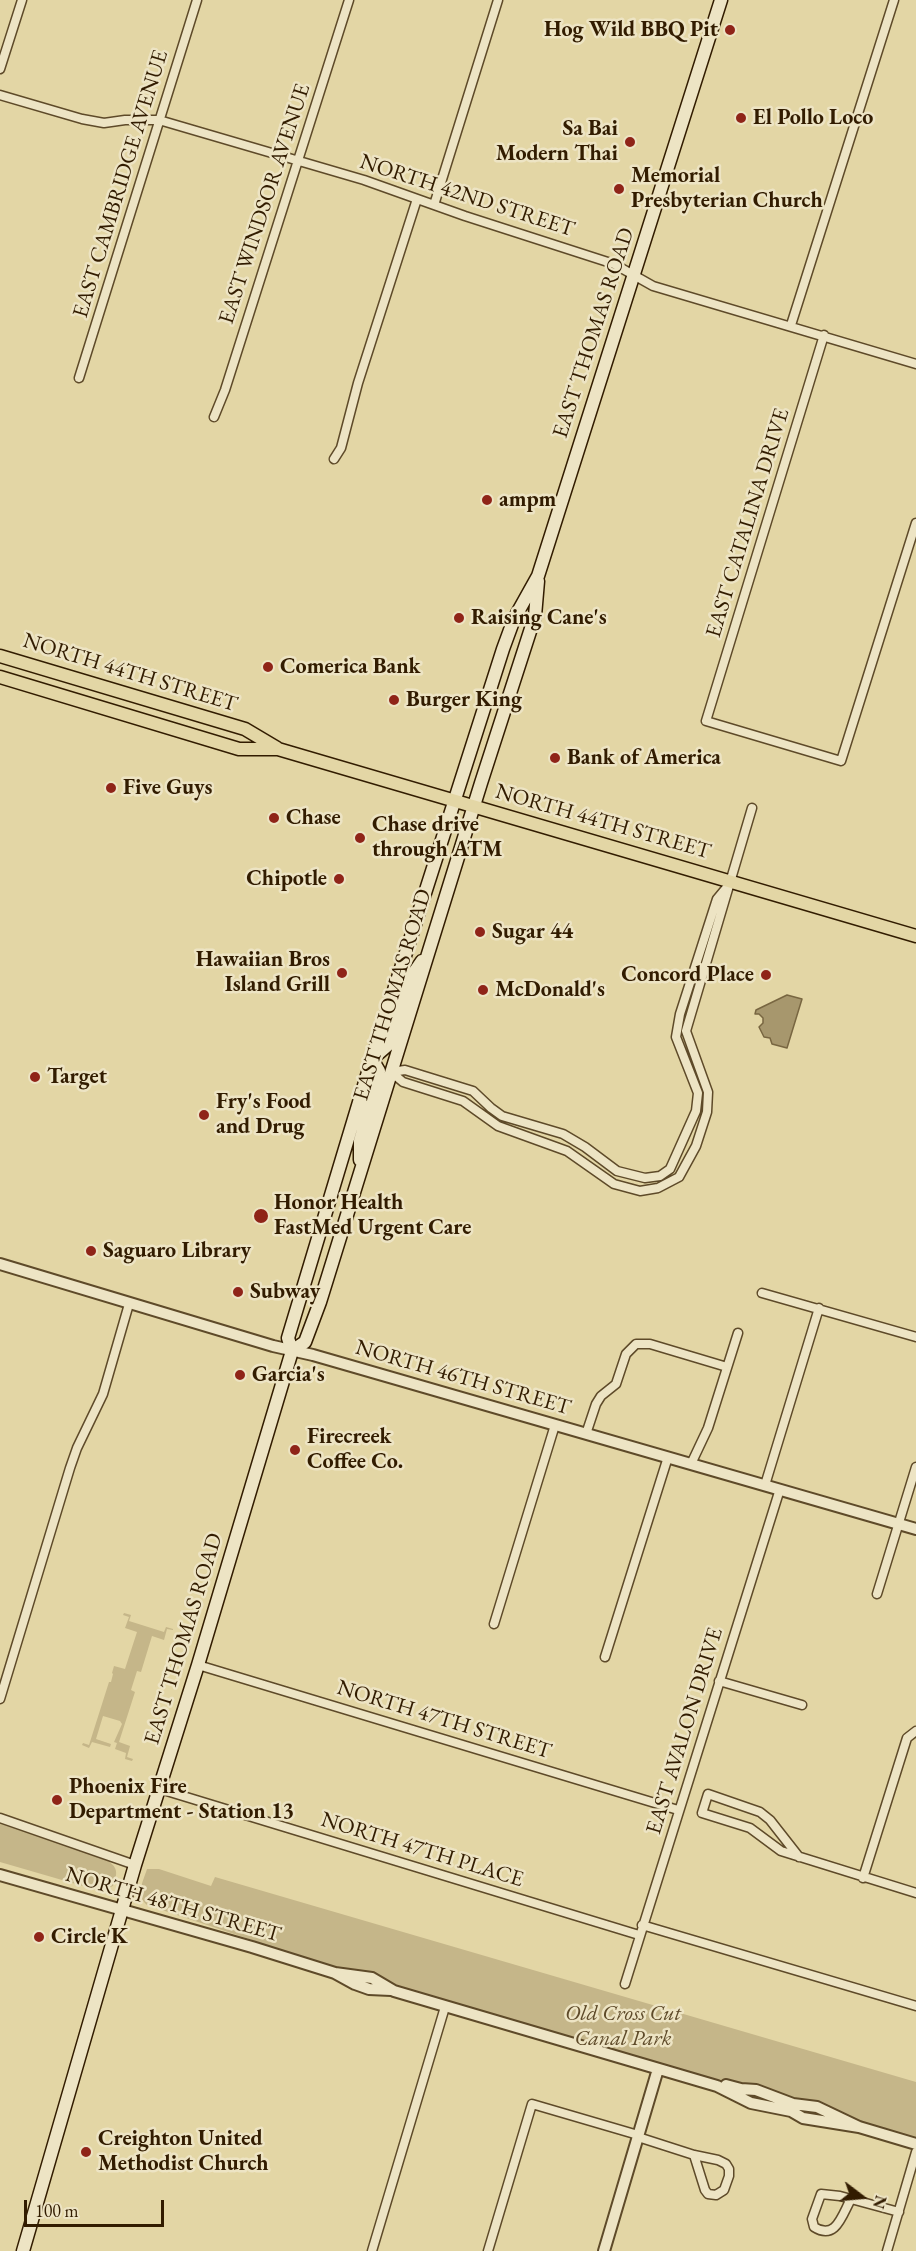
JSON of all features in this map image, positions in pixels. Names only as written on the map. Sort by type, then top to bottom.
[{"type":"main road","name":"EAST THOMAS ROAD","points":[[23,2251],[135,1865],[198,1665],[292,1351],[288,1338],[372,1059],[514,619],[538,576],[721,0]]},
{"type":"main road","name":"EAST THOMAS ROAD","points":[[292,1351],[305,1342],[320,1302],[535,616],[538,576]]},
{"type":"main road","name":"NORTH 44TH STREET","points":[[0,656],[245,729],[278,749],[916,936]]},
{"type":"main road","name":"NORTH 44TH STREET","points":[[0,677],[239,749],[278,749]]},
{"type":"main road","points":[[360,1173],[360,1141],[379,1071],[372,1059],[388,1045],[409,980],[429,952]]},
{"type":"street","points":[[0,69],[21,0]]},
{"type":"street","name":"EAST CAMBRIDGE AVENUE","points":[[79,378],[197,0]]},
{"type":"street","name":"EAST WINDSOR AVENUE","points":[[214,417],[225,390],[349,0]]},
{"type":"street","points":[[434,205],[498,0]]},
{"type":"street","points":[[791,326],[894,0]]},
{"type":"street","name":"NORTH 42ND STREET","points":[[0,95],[82,119],[104,123],[125,120],[159,120],[298,160],[614,264],[653,286],[916,362]]},
{"type":"street","points":[[334,459],[340,448],[358,383],[417,199]]},
{"type":"street","name":"EAST CATALINA DRIVE","points":[[824,335],[706,721],[841,761],[916,523]]},
{"type":"street","points":[[391,1072],[403,1082],[463,1101],[498,1126],[567,1151],[614,1184],[640,1191],[665,1185],[679,1177],[696,1146],[707,1112],[708,1092],[686,1031],[752,808]]},
{"type":"street","points":[[391,1072],[405,1070],[473,1091],[502,1116],[563,1134],[585,1146],[617,1171],[645,1178],[660,1176],[670,1168],[696,1111],[698,1093],[676,1037],[680,1014],[717,899],[730,882]]},
{"type":"street","name":"NORTH 46TH STREET","points":[[0,1265],[916,1529]]},
{"type":"street","points":[[762,1293],[916,1337]]},
{"type":"street","points":[[0,1699],[70,1468],[103,1394],[129,1304]]},
{"type":"street","points":[[765,1485],[819,1308]]},
{"type":"street","points":[[691,1464],[708,1428],[738,1334]]},
{"type":"street","points":[[586,1434],[596,1404],[601,1396],[616,1384],[626,1354],[636,1344],[650,1344],[727,1367]]},
{"type":"street","points":[[494,1624],[555,1425]]},
{"type":"street","points":[[605,1657],[669,1457]]},
{"type":"street","points":[[877,1594],[916,1467]]},
{"type":"street","name":"EAST AVALON DRIVE","points":[[625,1984],[780,1489]]},
{"type":"street","name":"NORTH 47TH STREET","points":[[198,1665],[678,1810]]},
{"type":"street","points":[[719,1680],[802,1705]]},
{"type":"street","points":[[863,1878],[907,1738],[916,1731]]},
{"type":"street","name":"NORTH 47TH PLACE","points":[[160,1789],[639,1935]]},
{"type":"street","points":[[799,1857],[770,1820],[760,1812],[708,1794],[702,1813],[750,1828],[781,1851],[799,1857],[863,1878],[916,1893]]},
{"type":"street","points":[[0,1818],[135,1865]]},
{"type":"street","name":"NORTH 48TH STREET","points":[[0,1875],[335,1973],[372,1978],[394,1990],[445,2007],[717,2086],[724,2085],[767,2092],[776,2099],[817,2107],[859,2127],[916,2144]]},
{"type":"street","points":[[642,1925],[916,2006]]},
{"type":"street","points":[[372,2251],[445,2007]]},
{"type":"street","points":[[604,2251],[658,2068]]},
{"type":"street","points":[[488,2251],[532,2104],[694,2155],[718,2160],[726,2164],[729,2169],[724,2190],[716,2195],[708,2194],[694,2155]]},
{"type":"street","points":[[887,2251],[916,2152]]},
{"type":"street","points":[[851,2199],[835,2229],[822,2232],[814,2227],[812,2218],[821,2194],[830,2193],[898,2212]]},
{"type":"green space","points":[[124,1613],[131,1615],[129,1621],[164,1632],[166,1627],[173,1629],[167,1629],[164,1640],[152,1636],[141,1672],[137,1671],[131,1690],[135,1692],[119,1742],[130,1746],[127,1757],[133,1759],[132,1761],[125,1759],[126,1753],[115,1749],[117,1743],[114,1742],[122,1724],[120,1721],[103,1716],[96,1739],[111,1744],[110,1747],[92,1742],[89,1748],[82,1745],[83,1743],[89,1745],[109,1682],[111,1682],[114,1666],[125,1669],[137,1632],[125,1628],[129,1617],[123,1615]]},
{"type":"green space","points":[[0,1822],[108,1861],[114,1866],[116,1872],[113,1886],[100,1891],[0,1862]]},
{"type":"green space","name":"Old Cross Cut Canal Park","points":[[147,1869],[159,1869],[211,1886],[215,1877],[916,2082],[916,2138],[342,1970],[147,1905],[141,1893]]},
{"type":"shaded area","points":[[787,995],[802,999],[787,1048],[772,1044],[770,1038],[764,1037],[759,1027],[763,1023],[763,1018],[755,1014],[756,1010]]},
{"type":"place","name":"Hog Wild BBQ Pit","points":[[730,30]]},
{"type":"place","name":"El Pollo Loco","points":[[741,118]]},
{"type":"place","name":"Sa Bai Modern Thai","points":[[630,142]]},
{"type":"place","name":"Memorial Presbyterian Church","points":[[619,189]]},
{"type":"place","name":"ampm","points":[[487,500]]},
{"type":"place","name":"Raising Cane's","points":[[459,618]]},
{"type":"place","name":"Comerica Bank","points":[[268,667]]},
{"type":"place","name":"Burger King","points":[[394,700]]},
{"type":"place","name":"Bank of America","points":[[555,758]]},
{"type":"place","name":"Five Guys","points":[[111,788]]},
{"type":"place","name":"Chase","points":[[274,818]]},
{"type":"place","name":"Chase drive through ATM","points":[[360,838]]},
{"type":"place","name":"Chipotle","points":[[339,879]]},
{"type":"place","name":"Sugar 44","points":[[480,932]]},
{"type":"place","name":"Hawaiian Bros Island Grill","points":[[342,973]]},
{"type":"place","name":"Concord Place","points":[[766,975]]},
{"type":"place","name":"McDonald's","points":[[483,990]]},
{"type":"place","name":"Target","points":[[35,1077]]},
{"type":"place","name":"Fry's Food and Drug","points":[[204,1115]]},
{"type":"place","name":"Honor Health FastMed Urgent Care","points":[[261,1216]]},
{"type":"place","name":"Saguaro Library","points":[[91,1251]]},
{"type":"place","name":"Subway","points":[[238,1292]]},
{"type":"place","name":"Garcia's","points":[[240,1375]]},
{"type":"place","name":"Firecreek Coffee Co.","points":[[295,1450]]},
{"type":"place","name":"Phoenix Fire Department - Station 13","points":[[57,1800]]},
{"type":"place","name":"Circle K","points":[[39,1937]]},
{"type":"place","name":"Creighton United Methodist Church","points":[[86,2152]]}]
